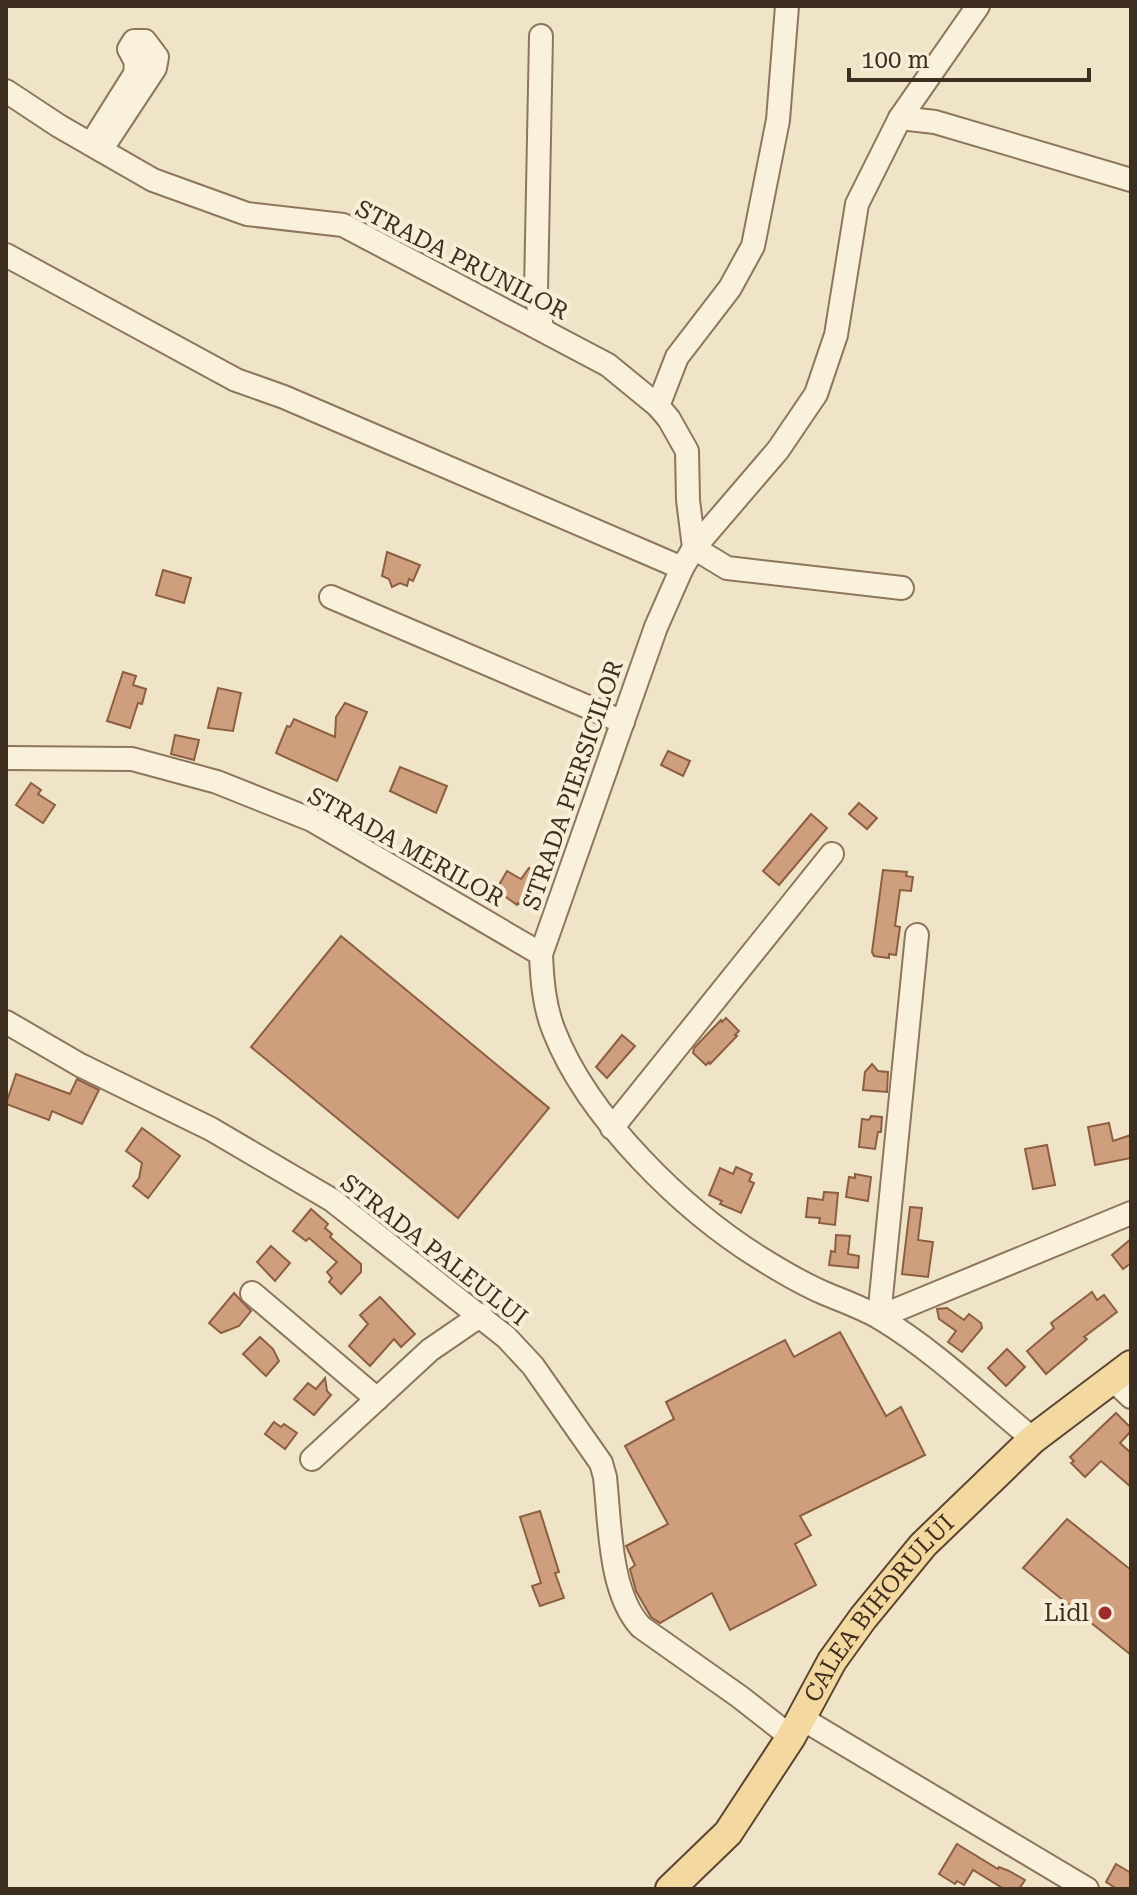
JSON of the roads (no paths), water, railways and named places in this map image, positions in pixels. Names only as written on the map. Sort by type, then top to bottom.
[{"type":"main road","name":"CALEA BIHORULUI","points":[[670,1889],[728,1833],[796,1728],[832,1661],[923,1545],[1033,1439],[1125,1381]]},
{"type":"street","points":[[658,406],[677,357],[730,288],[753,246],[778,120],[787,6]]},
{"type":"street","name":"STRADA PIERSICILOR","points":[[978,6],[900,118],[857,204],[836,335],[816,394],[778,450],[694,548],[682,568],[656,627],[541,954],[544,995],[554,1031],[576,1077],[612,1128],[689,1204],[759,1257],[820,1292],[879,1317],[926,1350],[1033,1439]]},
{"type":"street","points":[[541,36],[536,291],[542,329]]},
{"type":"street","name":"STRADA PRUNILOR","points":[[6,91],[153,180],[247,214],[343,225],[608,365],[658,406],[687,451],[688,500],[694,548]]},
{"type":"street","points":[[900,118],[935,122],[1131,180]]},
{"type":"street","points":[[6,255],[236,380],[284,397],[682,568]]},
{"type":"street","points":[[694,548],[727,568],[902,588]]},
{"type":"street","points":[[331,597],[623,722]]},
{"type":"street","name":"STRADA MERILOR","points":[[6,758],[132,759],[217,782],[312,820],[541,954]]},
{"type":"street","points":[[612,1128],[832,854]]},
{"type":"street","points":[[917,935],[879,1317],[1131,1213]]},
{"type":"street","name":"STRADA PALEULUI","points":[[6,1022],[80,1065],[211,1129],[332,1200],[506,1337],[533,1366],[601,1463],[622,1596],[630,1615],[641,1627],[740,1697],[1087,1889]]},
{"type":"street","points":[[252,1293],[377,1399]]},
{"type":"street","points":[[312,1459],[430,1350],[481,1315]]},
{"type":"place","name":"Lidl","points":[[1105,1613]]}]
